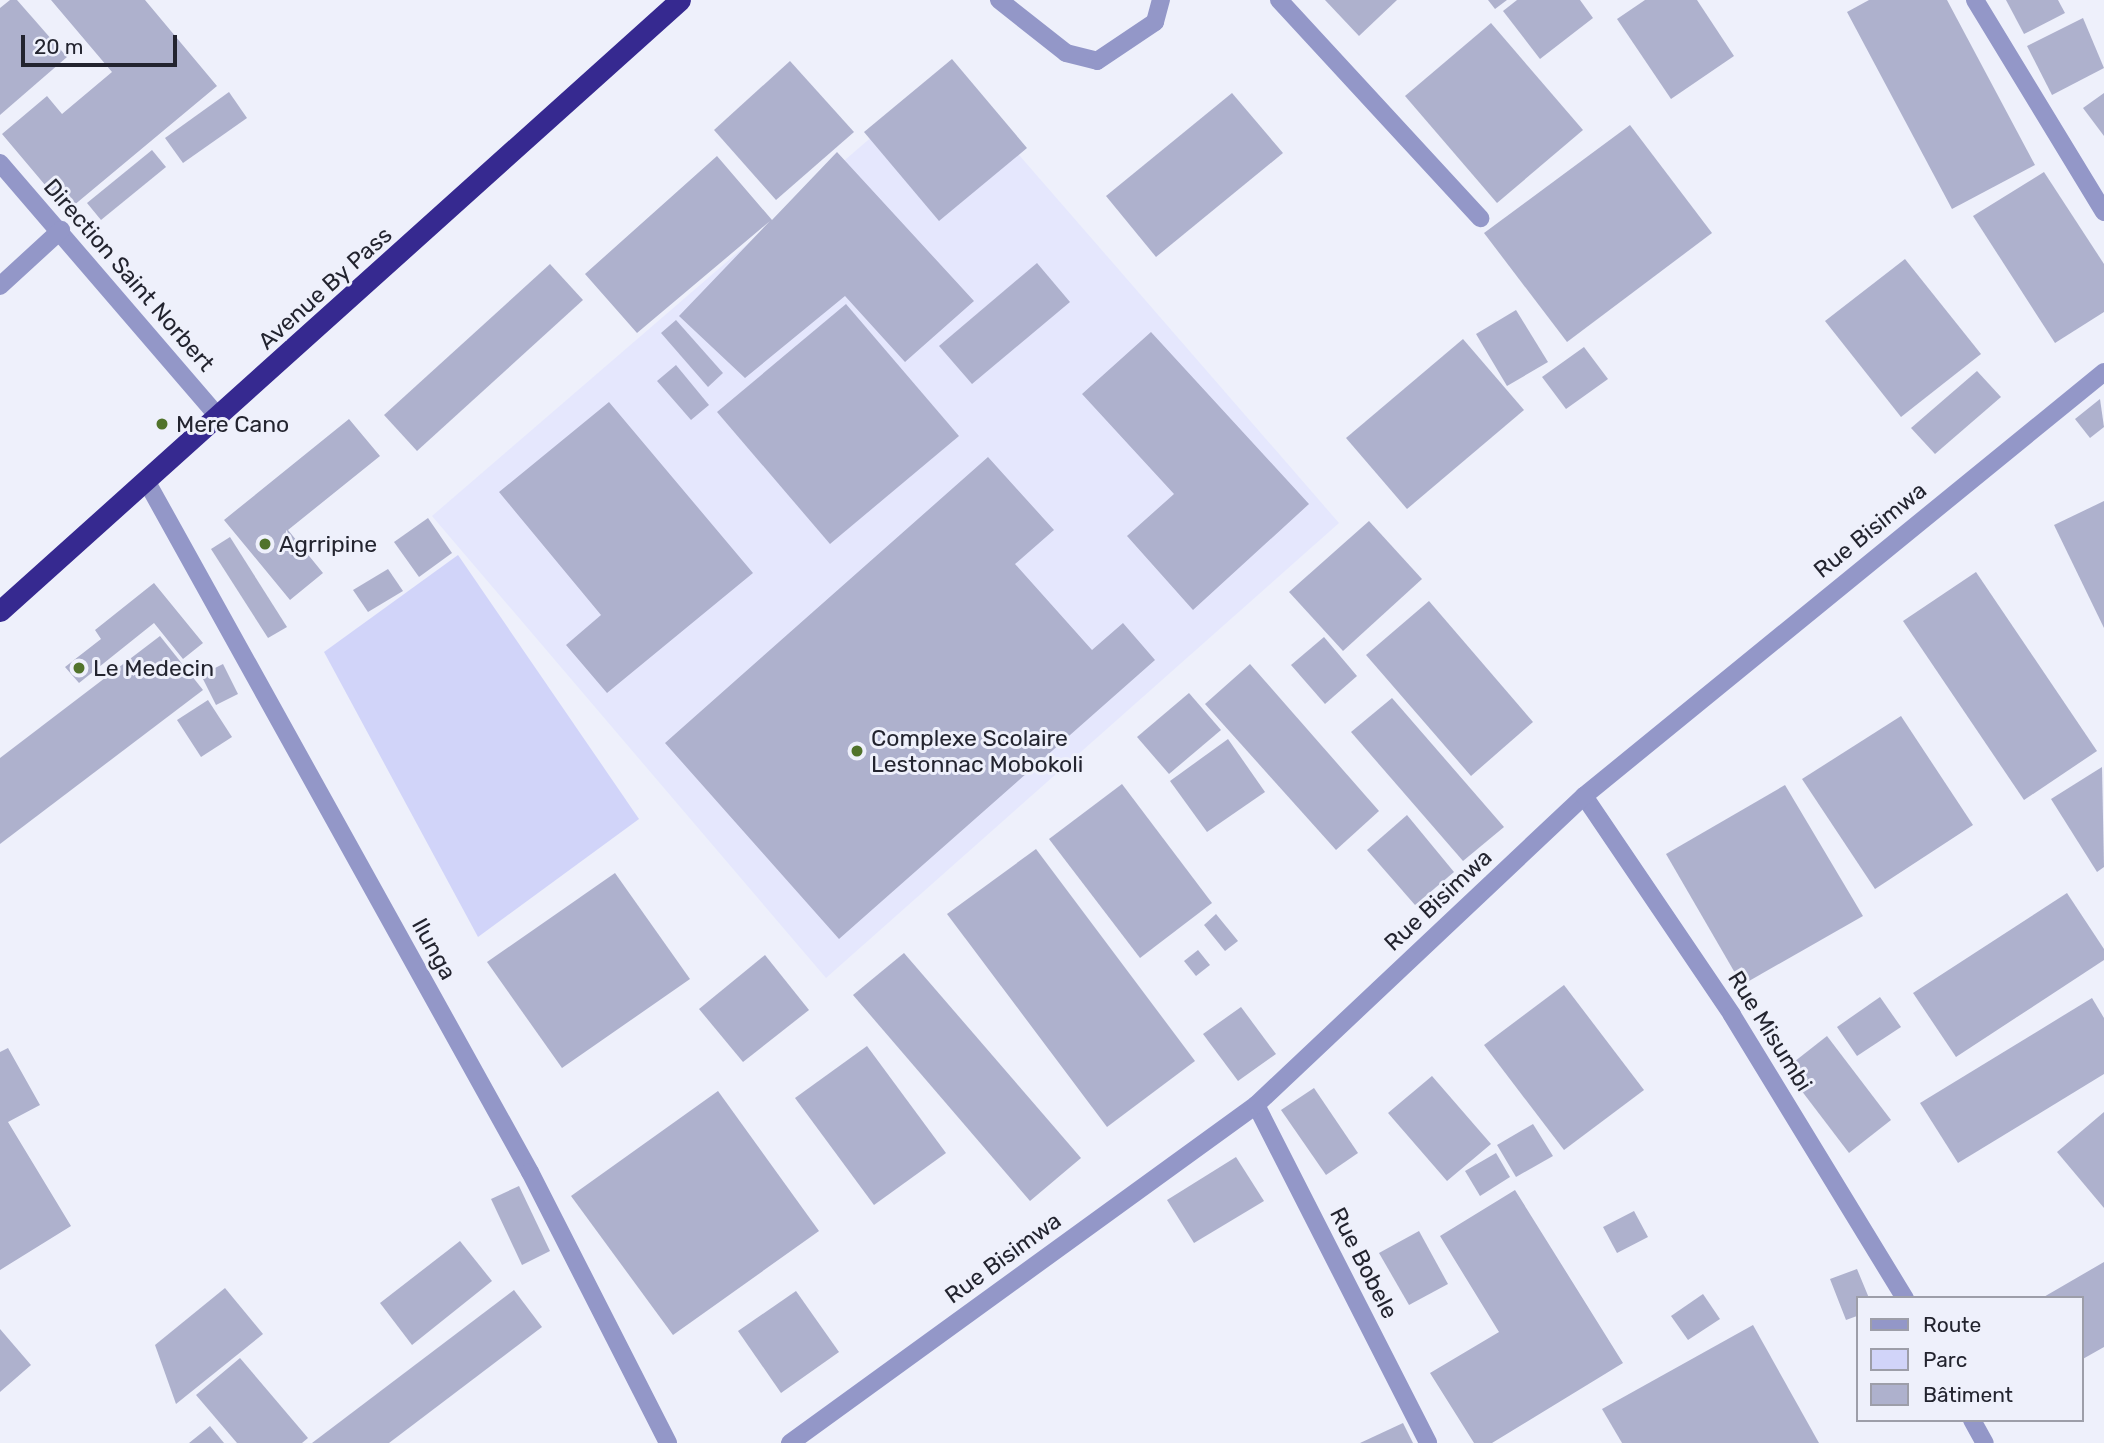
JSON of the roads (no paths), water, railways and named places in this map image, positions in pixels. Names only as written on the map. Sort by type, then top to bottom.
[{"type":"highway","name":"Avenue By Pass","points":[[0,611],[148,484],[680,0]]},
{"type":"street","points":[[999,0],[1066,53],[1097,61],[1155,22],[1161,0]]},
{"type":"street","points":[[1279,0],[1480,218]]},
{"type":"street","points":[[1975,0],[2104,212]]},
{"type":"street","name":"Direction Saint Norbert","points":[[0,163],[61,230],[220,419]]},
{"type":"street","points":[[0,286],[61,230]]},
{"type":"street","name":"Rue Bisimwa","points":[[790,1443],[1256,1105],[1584,796],[2104,372]]},
{"type":"street","name":"Ilunga","points":[[148,484],[530,1172],[668,1443]]},
{"type":"street","name":"Rue Misumbi","points":[[1584,796],[1732,1015],[1904,1296]]},
{"type":"street","name":"Rue Bobele","points":[[1256,1105],[1428,1443]]},
{"type":"street","points":[[1973,1422],[1985,1443]]},
{"type":"place","name":"Mere Cano","points":[[162,424]]},
{"type":"place","name":"Agrripine","points":[[265,544]]},
{"type":"place","name":"Le Medecin","points":[[79,668]]},
{"type":"place","name":"Complexe Scolaire Lestonnac Mobokoli","points":[[857,751]]}]
